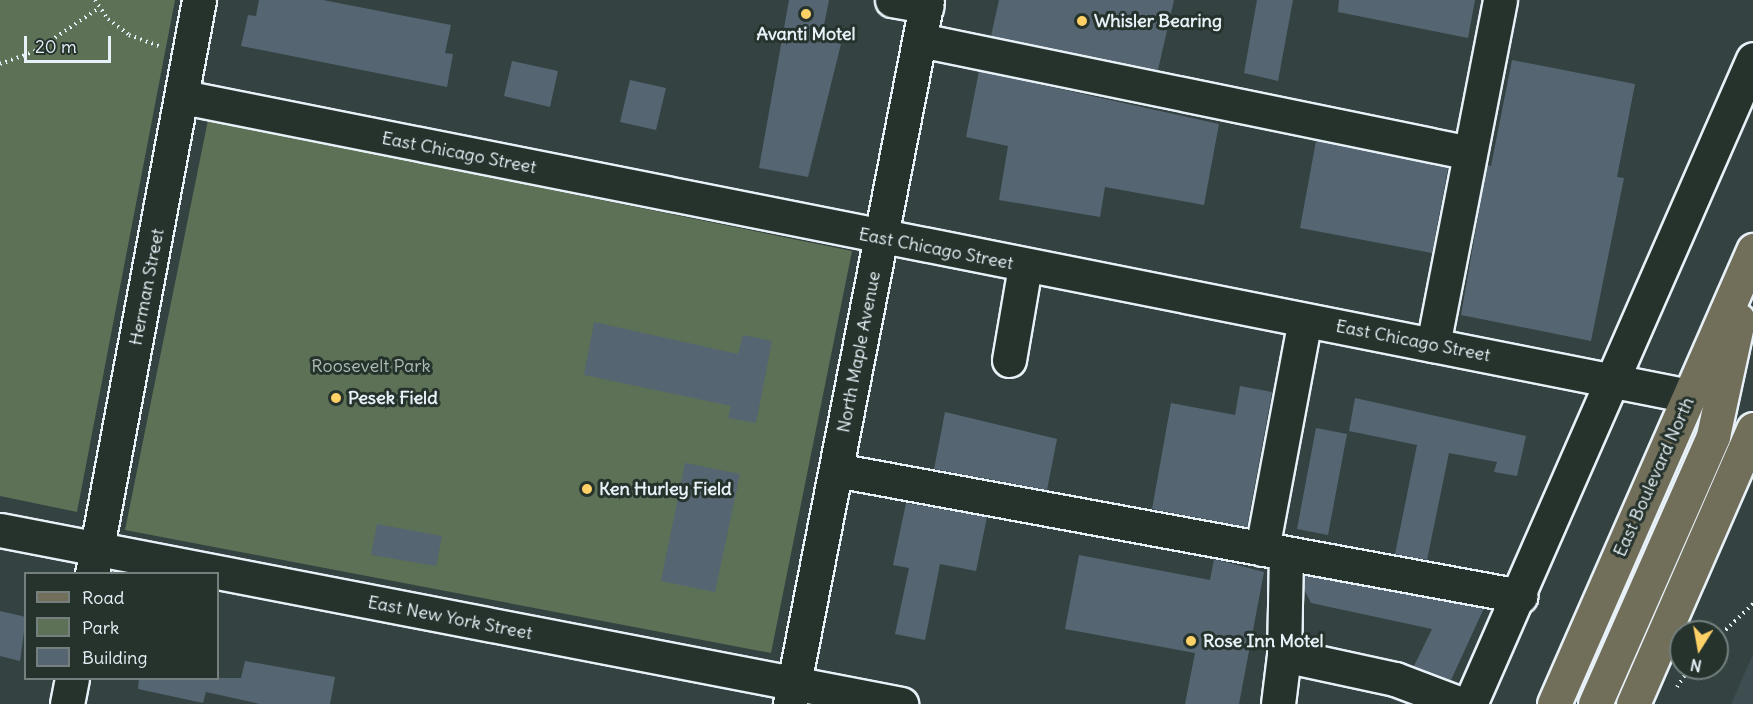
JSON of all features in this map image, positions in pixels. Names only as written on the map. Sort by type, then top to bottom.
[{"type":"main road","name":"East Boulevard North","points":[[1554,704],[1752,252]]},
{"type":"main road","points":[[1595,704],[1713,436],[1752,252]]},
{"type":"main road","points":[[1638,699],[1753,429]]},
{"type":"street","name":"Herman Street","points":[[95,562],[183,97],[199,0]]},
{"type":"street","points":[[892,0],[927,3]]},
{"type":"street","points":[[1433,345],[1500,0]]},
{"type":"street","name":"North Maple Avenue","points":[[792,694],[927,3]]},
{"type":"street","points":[[920,40],[1470,153]]},
{"type":"street","points":[[1470,704],[1520,596],[1611,379],[1753,59]]},
{"type":"street","name":"East Chicago Street","points":[[183,97],[882,238],[1689,396]]},
{"type":"street","points":[[1009,360],[1025,266]]},
{"type":"street","points":[[1278,704],[1284,655],[1274,551],[1305,320]]},
{"type":"street","points":[[836,470],[1520,596]]},
{"type":"street","name":"East New York Street","points":[[0,530],[95,562],[148,572]]},
{"type":"street","name":"East New York Street","points":[[219,585],[792,694],[901,704]]},
{"type":"street","points":[[1284,655],[1395,678],[1461,704]]},
{"type":"street","points":[[67,704],[72,680]]},
{"type":"path","points":[[94,0],[99,8],[129,35],[189,53]]},
{"type":"path","points":[[0,64],[35,51],[99,8]]},
{"type":"path","points":[[1729,627],[1753,604]]},
{"type":"shaded area","points":[[1753,654],[1753,704],[1731,704]]},
{"type":"green space","points":[[0,0],[175,0],[77,512],[0,496]]},
{"type":"green space","name":"Roosevelt Park","points":[[208,120],[852,251],[771,653],[125,530]]},
{"type":"building","points":[[259,0],[323,0],[451,25],[445,53],[453,54],[447,87],[241,46],[248,15],[256,16]]},
{"type":"building","points":[[789,0],[829,0],[821,40],[841,44],[808,177],[759,168]]},
{"type":"building","name":"Whisler Bearing","points":[[999,0],[1174,0],[1158,70],[991,36]]},
{"type":"building","points":[[1257,0],[1293,0],[1278,81],[1244,73]]},
{"type":"building","points":[[1339,0],[1475,0],[1468,38],[1338,12]]},
{"type":"building","points":[[1512,60],[1635,84],[1617,177],[1624,178],[1591,341],[1461,315],[1487,165],[1491,166]]},
{"type":"building","points":[[512,61],[558,71],[550,107],[504,96]]},
{"type":"building","points":[[979,71],[1219,124],[1204,205],[1105,187],[1100,217],[999,200],[1008,146],[966,137]]},
{"type":"building","points":[[630,80],[666,88],[656,130],[620,122]]},
{"type":"building","points":[[1316,141],[1448,168],[1432,253],[1300,228]]},
{"type":"building","points":[[594,322],[738,354],[743,335],[772,341],[756,423],[728,418],[731,406],[584,375]]},
{"type":"building","points":[[1240,386],[1272,392],[1247,527],[1152,509],[1171,403],[1235,415]]},
{"type":"building","points":[[1355,398],[1526,436],[1517,476],[1494,472],[1497,462],[1449,453],[1427,560],[1395,554],[1417,445],[1349,431]]},
{"type":"building","points":[[945,412],[1057,439],[1047,490],[934,469]]},
{"type":"building","points":[[1316,428],[1347,434],[1328,535],[1297,529]]},
{"type":"building","points":[[685,463],[740,474],[715,592],[661,581]]},
{"type":"building","points":[[906,503],[987,517],[976,571],[940,564],[925,640],[895,634],[909,568],[893,565]]},
{"type":"building","points":[[377,524],[442,536],[436,566],[371,555]]},
{"type":"building","name":"Rose Inn Motel","points":[[1079,555],[1210,580],[1214,559],[1264,572],[1239,704],[1185,704],[1195,653],[1065,629]]},
{"type":"building","name":"Rose Inn Motel","points":[[1305,575],[1484,608],[1451,680],[1414,666],[1432,629],[1311,603],[1304,589]]},
{"type":"building","points":[[0,611],[24,617],[20,661],[0,656]]},
{"type":"building","points":[[245,661],[335,677],[330,704],[260,704],[206,692],[203,703],[138,689],[139,680],[241,678]]},
{"type":"place","name":"Avanti Motel","points":[[806,14]]},
{"type":"place","name":"Whisler Bearing","points":[[1082,21]]},
{"type":"place","name":"Pesek Field","points":[[336,398]]},
{"type":"place","name":"Ken Hurley Field","points":[[587,489]]},
{"type":"place","name":"Rose Inn Motel","points":[[1191,641]]}]
